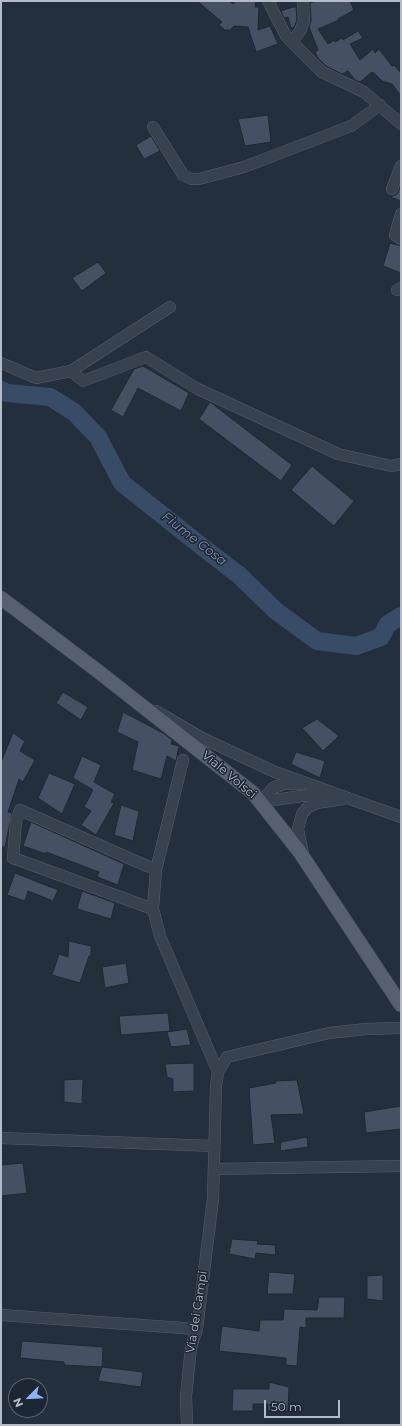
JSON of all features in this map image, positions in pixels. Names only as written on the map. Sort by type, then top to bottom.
[{"type":"main road","name":"Viale Volsci","points":[[1,598],[135,700],[253,793],[305,860],[401,1005]]},
{"type":"street","points":[[268,1],[286,36],[322,72],[364,92],[401,124]]},
{"type":"street","points":[[292,42],[300,31],[304,21],[303,1]]},
{"type":"street","points":[[153,128],[183,175],[191,179],[199,180],[244,167],[351,126],[380,105]]},
{"type":"street","points":[[392,189],[401,166]]},
{"type":"street","points":[[401,214],[394,235],[401,239]]},
{"type":"street","points":[[1,363],[36,378],[71,371],[170,307]]},
{"type":"street","points":[[71,371],[83,381],[146,357],[198,389],[338,454],[391,466],[401,464]]},
{"type":"street","points":[[135,700],[225,749],[275,772],[347,799],[401,817]]},
{"type":"street","points":[[183,760],[156,870],[153,909],[160,936],[218,1072]]},
{"type":"street","points":[[260,802],[273,788],[284,784],[295,783],[316,787]]},
{"type":"street","points":[[260,802],[309,795],[347,799]]},
{"type":"street","points":[[305,860],[298,829],[299,820],[302,814],[308,807],[325,800],[347,799]]},
{"type":"street","points":[[153,909],[13,858],[16,821],[20,810],[156,870]]},
{"type":"street","points":[[218,1072],[227,1057],[329,1033],[366,1029],[401,1028]]},
{"type":"street","name":"Via dei Campi","points":[[187,1425],[186,1396],[191,1347],[197,1329],[213,1199],[218,1072]]},
{"type":"street","points":[[1,1138],[214,1146]]},
{"type":"street","points":[[214,1169],[401,1166]]},
{"type":"street","points":[[1,1316],[197,1329]]},
{"type":"building","points":[[197,1],[229,1],[233,4],[236,1],[256,1],[255,7],[259,7],[258,30],[270,26],[278,44],[256,52],[248,27],[234,26],[230,30],[225,30],[219,25],[222,22]]},
{"type":"building","points":[[316,1],[350,1],[354,10],[338,19],[339,20],[318,29],[328,44],[342,38],[343,40],[358,31],[363,38],[350,44],[360,60],[373,49],[375,53],[379,49],[392,66],[394,65],[401,73],[401,96],[392,84],[382,81],[372,72],[360,82],[355,80],[348,71],[342,74],[326,66],[318,58],[315,52],[318,50],[309,27],[311,21],[310,3]]},
{"type":"building","points":[[296,7],[297,20],[294,27],[291,28],[288,17],[284,18],[281,11]]},
{"type":"building","points":[[268,115],[271,142],[245,146],[238,119]]},
{"type":"building","points":[[151,136],[160,151],[144,159],[136,145]]},
{"type":"building","points":[[401,185],[401,201],[390,197],[397,194]]},
{"type":"building","points":[[390,243],[401,246],[401,273],[383,266]]},
{"type":"building","points":[[98,262],[106,273],[82,291],[72,278]]},
{"type":"building","points":[[143,366],[189,393],[181,411],[138,388],[123,417],[111,410],[134,369]]},
{"type":"building","points":[[210,402],[292,465],[281,481],[199,419]]},
{"type":"building","points":[[312,466],[354,501],[334,526],[291,490]]},
{"type":"building","points":[[63,692],[88,707],[81,720],[56,703]]},
{"type":"building","points":[[123,712],[163,733],[172,740],[171,744],[179,746],[176,761],[167,756],[161,779],[132,770],[138,742],[117,732]]},
{"type":"building","points":[[317,719],[339,736],[323,751],[302,728]]},
{"type":"building","points":[[13,733],[25,741],[20,751],[35,760],[23,782],[19,779],[8,812],[12,813],[5,847],[1,847],[1,762]]},
{"type":"building","points":[[296,752],[325,761],[320,778],[291,764]]},
{"type":"building","points":[[82,756],[101,765],[94,782],[115,794],[111,802],[114,803],[96,835],[81,825],[91,811],[84,807],[93,790],[73,778]]},
{"type":"building","points":[[49,773],[75,784],[62,814],[38,798]]},
{"type":"building","points":[[121,805],[139,811],[133,841],[114,835]]},
{"type":"building","points":[[31,822],[124,864],[118,885],[97,877],[99,872],[46,852],[46,854],[23,846]]},
{"type":"building","points":[[15,873],[58,890],[53,901],[28,891],[25,901],[7,895]]},
{"type":"building","points":[[82,891],[115,903],[111,919],[77,909]]},
{"type":"building","points":[[69,941],[91,946],[91,956],[89,956],[80,983],[52,975],[59,954],[68,957]]},
{"type":"building","points":[[126,963],[129,983],[105,988],[102,967]]},
{"type":"building","points":[[168,1013],[170,1031],[121,1035],[119,1016]]},
{"type":"building","points":[[187,1029],[191,1045],[171,1047],[167,1032]]},
{"type":"building","points":[[194,1063],[194,1091],[173,1092],[173,1079],[167,1077],[165,1064]]},
{"type":"building","points":[[83,1079],[82,1104],[64,1102],[64,1080]]},
{"type":"building","points":[[297,1080],[304,1114],[271,1115],[275,1143],[253,1145],[249,1088],[276,1083],[275,1081]]},
{"type":"building","points":[[401,1106],[401,1129],[366,1133],[364,1112]]},
{"type":"building","points":[[307,1137],[308,1147],[280,1151],[281,1142]]},
{"type":"building","points":[[23,1163],[27,1193],[1,1196],[1,1165]]},
{"type":"building","points":[[232,1239],[258,1241],[257,1244],[275,1245],[276,1255],[256,1253],[255,1259],[229,1254]]},
{"type":"building","points":[[269,1272],[295,1274],[293,1294],[267,1294]]},
{"type":"building","points":[[383,1275],[383,1301],[367,1299],[367,1276]]},
{"type":"building","points":[[319,1297],[345,1297],[344,1318],[306,1318],[306,1328],[300,1327],[297,1366],[286,1365],[286,1358],[219,1351],[222,1326],[259,1331],[260,1320],[283,1320],[284,1309],[317,1310]]},
{"type":"building","points":[[22,1341],[103,1347],[102,1367],[64,1365],[64,1362],[20,1358]]},
{"type":"building","points":[[102,1367],[143,1372],[141,1387],[98,1381]]},
{"type":"building","points":[[269,1382],[289,1387],[288,1411],[268,1411],[268,1404],[253,1404],[253,1411],[232,1411],[233,1389],[269,1389]]},
{"type":"waterway","name":"Fiume Cosa","points":[[1,390],[7,393],[50,397],[74,412],[98,437],[122,483],[239,575],[276,611],[317,641],[356,646],[381,637],[388,624],[401,616]]}]
